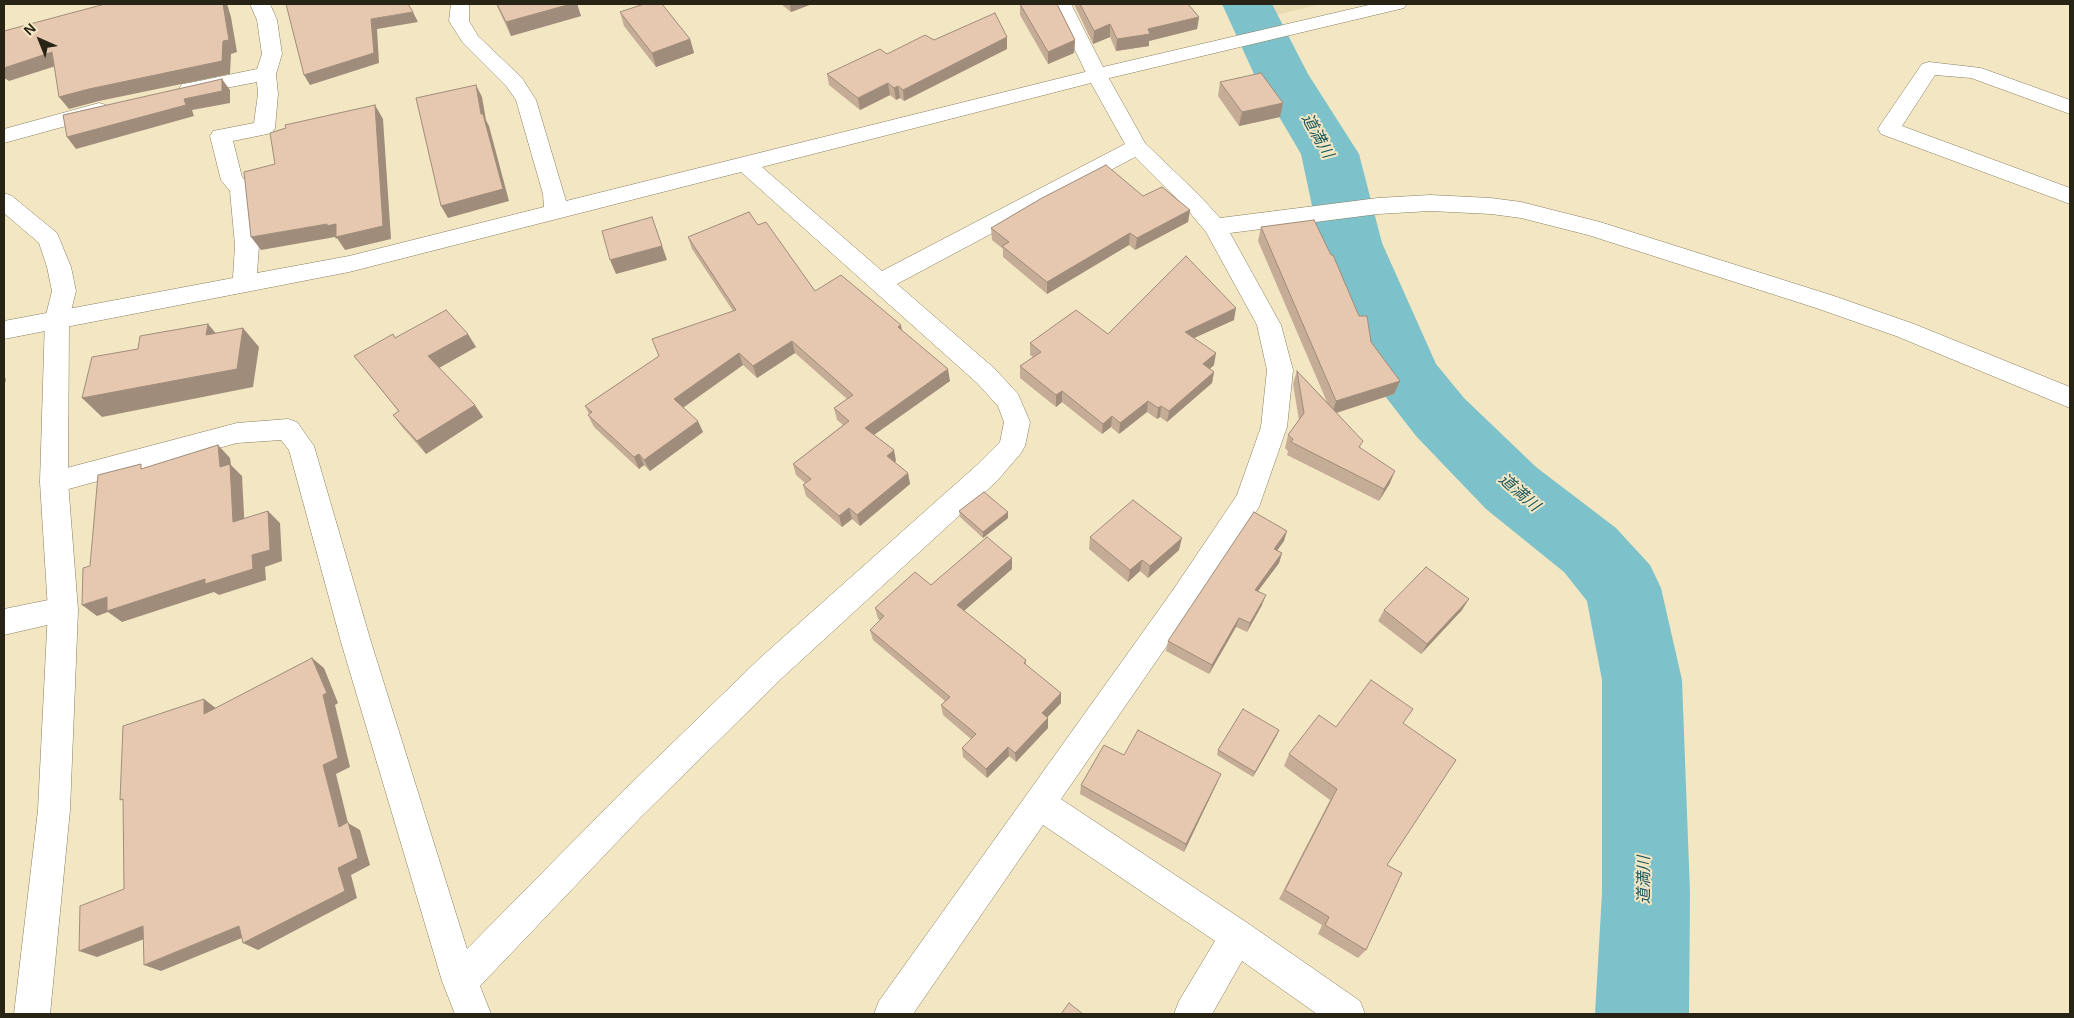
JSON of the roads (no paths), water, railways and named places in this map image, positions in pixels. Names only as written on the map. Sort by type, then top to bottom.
[{"type":"street","points":[[244,284],[247,245],[241,188],[232,180],[222,136],[264,128],[268,94],[266,74],[272,54],[267,20],[260,4]]},
{"type":"street","points":[[460,4],[459,21],[470,39],[515,83],[526,100],[554,194],[556,212]]},
{"type":"street","points":[[892,1014],[1183,599],[1249,499],[1274,427],[1280,370],[1269,325],[1215,227],[1194,202],[1137,147],[1097,76],[1062,4]]},
{"type":"street","points":[[4,330],[349,264],[1097,76],[1396,4]]},
{"type":"street","points":[[2070,107],[1974,72],[1929,68],[1889,129],[2070,196]]},
{"type":"street","points":[[169,93],[266,74]]},
{"type":"street","points":[[4,136],[116,106]]},
{"type":"street","points":[[879,283],[1018,208],[1137,147]]},
{"type":"street","points":[[460,981],[630,806],[770,668],[987,473],[1012,446],[1017,422],[1009,401],[986,376],[746,165]]},
{"type":"street","points":[[4,201],[49,239],[59,267],[64,291],[57,319],[54,482],[63,610],[54,810],[32,1014]]},
{"type":"street","points":[[1215,227],[1378,206],[1430,202],[1521,210],[1592,228],[1825,302],[1904,330],[2070,398]]},
{"type":"street","points":[[54,482],[237,433],[288,429],[300,446],[310,476],[356,642],[460,981],[473,1014]]},
{"type":"street","points":[[4,622],[63,610]]},
{"type":"street","points":[[1040,804],[1237,936],[1347,1014]]},
{"type":"street","points":[[1192,1014],[1237,936]]},
{"type":"waterway","name":"道満川","points":[[1247,4],[1281,74],[1330,154],[1351,243],[1409,378],[1440,417],[1511,488],[1590,550],[1623,588],[1642,680],[1646,893],[1642,1014]]}]
